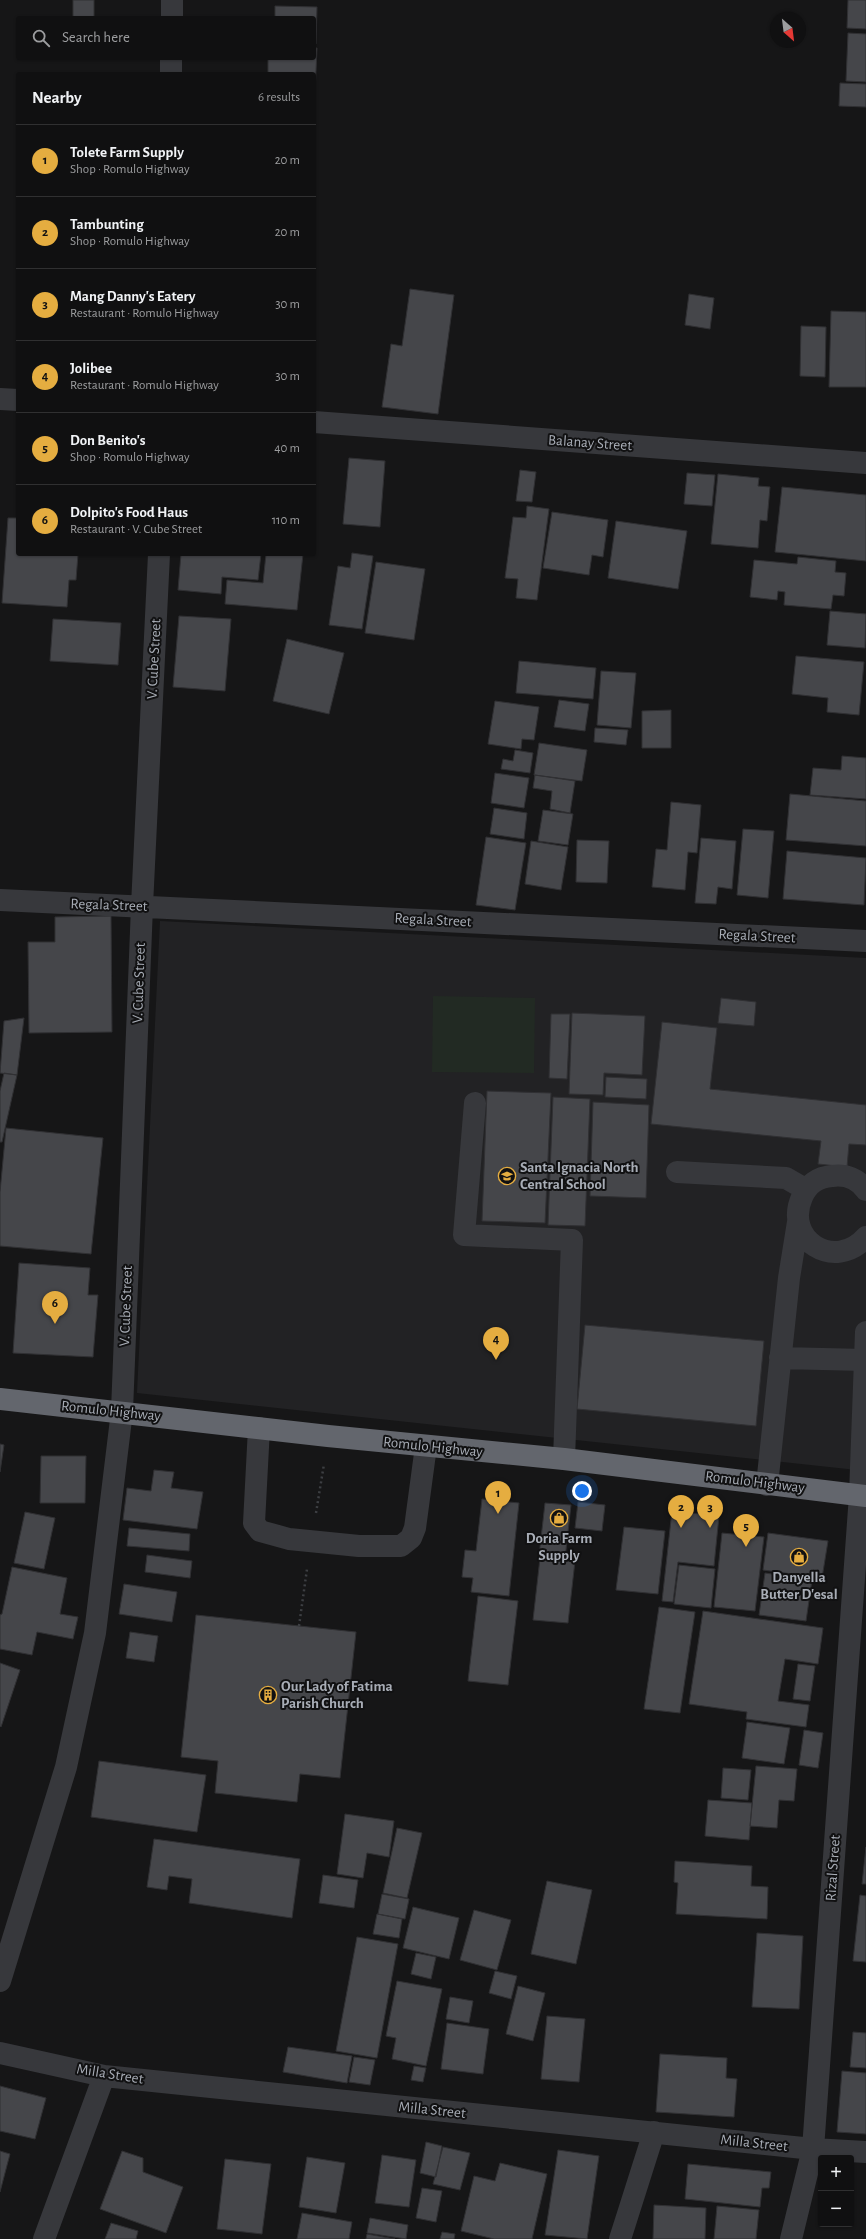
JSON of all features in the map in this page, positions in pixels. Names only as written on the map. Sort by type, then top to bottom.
[{"type":"highway","name":"Romulo Highway","points":[[0,1399],[122,1411],[328,1436],[564,1459],[767,1485],[863,1495]]},
{"type":"street","points":[[172,0],[172,16]]},
{"type":"street","points":[[171,60],[171,72]]},
{"type":"street","points":[[0,399],[16,400]]},
{"type":"street","name":"Balanay Street","points":[[316,422],[866,463]]},
{"type":"street","name":"V. Cube Street","points":[[0,1981],[66,1767],[95,1633],[122,1411],[142,906],[159,556]]},
{"type":"street","name":"Regala Street","points":[[0,900],[866,941]]},
{"type":"street","points":[[476,1103],[464,1234],[572,1240],[564,1459]]},
{"type":"street","points":[[678,1172],[786,1178],[805,1189]]},
{"type":"street","points":[[767,1485],[789,1278],[798,1222],[797,1207],[805,1189],[822,1177],[842,1175],[860,1183],[866,1190]]},
{"type":"street","points":[[798,1222],[804,1237],[815,1247],[830,1252],[845,1252],[859,1245],[866,1237]]},
{"type":"street","name":"Rizal Street","points":[[791,2239],[812,2149],[863,1495],[866,1332]]},
{"type":"street","points":[[780,1358],[865,1360]]},
{"type":"street","points":[[259,1428],[254,1523],[260,1531],[289,1539],[359,1546],[401,1546],[411,1538],[415,1528],[426,1446]]},
{"type":"street","name":"Milla Street","points":[[0,2053],[104,2076],[812,2149],[866,2152]]},
{"type":"street","points":[[44,2239],[104,2076]]},
{"type":"street","points":[[620,2239],[654,2132]]},
{"type":"path","points":[[299,1626],[328,1436]]},
{"type":"shaded area","name":"Santa Ignacia North Central School","points":[[160,921],[866,958],[866,1471],[137,1393]]},
{"type":"shaded area","points":[[433,996],[535,998],[534,1073],[432,1072]]},
{"type":"building","points":[[73,0],[94,0],[94,16],[73,16]]},
{"type":"building","points":[[848,0],[866,0],[866,29],[847,28]]},
{"type":"building","points":[[275,6],[317,7],[316,44],[316,16],[275,16]]},
{"type":"building","points":[[848,33],[866,34],[866,82],[846,81]]},
{"type":"building","points":[[317,48],[316,72],[268,72],[268,60],[316,60]]},
{"type":"building","points":[[840,83],[866,84],[866,107],[839,106]]},
{"type":"building","points":[[410,289],[454,295],[438,414],[382,407],[391,344],[402,346]]},
{"type":"building","points":[[689,294],[714,298],[710,329],[685,325]]},
{"type":"building","points":[[831,311],[866,312],[866,387],[829,387]]},
{"type":"building","points":[[801,326],[826,327],[825,377],[800,376]]},
{"type":"building","points":[[349,458],[385,461],[380,527],[343,524]]},
{"type":"building","points":[[520,470],[536,472],[532,502],[516,501]]},
{"type":"building","points":[[687,473],[715,475],[712,506],[684,504]]},
{"type":"building","points":[[718,474],[759,478],[758,486],[770,487],[767,521],[760,520],[758,548],[711,544]]},
{"type":"building","points":[[782,487],[866,495],[866,561],[775,552]]},
{"type":"building","points":[[527,506],[549,509],[537,600],[516,598],[518,579],[505,578],[513,517],[526,518]]},
{"type":"building","points":[[552,512],[608,520],[603,557],[592,555],[589,575],[543,568]]},
{"type":"building","points":[[8,518],[16,518],[16,556],[78,556],[76,580],[69,580],[67,607],[2,603]]},
{"type":"building","points":[[616,521],[687,531],[678,589],[608,578]]},
{"type":"building","points":[[352,553],[373,556],[362,629],[329,625],[338,566],[350,568]]},
{"type":"building","points":[[181,556],[261,556],[258,580],[222,577],[221,594],[178,590]]},
{"type":"building","points":[[266,556],[303,556],[297,610],[225,604],[227,580],[263,583]]},
{"type":"building","points":[[798,557],[836,561],[835,572],[846,573],[844,596],[833,595],[831,609],[784,605],[785,592],[778,591],[777,600],[750,597],[754,560],[797,564]]},
{"type":"building","points":[[376,562],[425,569],[414,640],[365,633]]},
{"type":"building","points":[[830,611],[866,614],[865,648],[827,645]]},
{"type":"building","points":[[179,616],[231,619],[225,691],[173,687]]},
{"type":"building","points":[[53,619],[121,623],[118,665],[50,661]]},
{"type":"building","points":[[287,639],[344,653],[329,714],[273,701]]},
{"type":"building","points":[[796,656],[864,662],[859,715],[827,712],[828,698],[792,694]]},
{"type":"building","points":[[519,661],[596,668],[593,699],[516,693]]},
{"type":"building","points":[[601,671],[636,673],[631,728],[597,725]]},
{"type":"building","points":[[559,700],[589,704],[585,731],[554,727]]},
{"type":"building","points":[[495,701],[539,707],[534,740],[522,739],[521,749],[488,744]]},
{"type":"building","points":[[671,710],[671,748],[642,748],[642,711]]},
{"type":"building","points":[[595,728],[628,730],[626,745],[594,742]]},
{"type":"building","points":[[539,743],[587,750],[582,781],[534,775]]},
{"type":"building","points":[[515,750],[533,753],[530,773],[501,769],[503,759],[513,761]]},
{"type":"building","points":[[842,756],[866,758],[866,799],[810,795],[813,768],[841,770]]},
{"type":"building","points":[[495,773],[529,778],[524,808],[491,803]]},
{"type":"building","points":[[535,775],[575,781],[570,813],[550,809],[552,791],[533,788]]},
{"type":"building","points":[[790,794],[866,801],[866,846],[786,840]]},
{"type":"building","points":[[671,802],[701,805],[697,853],[688,852],[685,890],[652,887],[656,849],[667,850]]},
{"type":"building","points":[[494,808],[527,813],[524,839],[490,834]]},
{"type":"building","points":[[543,810],[573,814],[568,845],[538,841]]},
{"type":"building","points":[[743,829],[774,831],[768,898],[737,895]]},
{"type":"building","points":[[486,837],[526,843],[515,910],[476,905]]},
{"type":"building","points":[[701,838],[736,841],[732,889],[718,887],[716,904],[695,903]]},
{"type":"building","points":[[577,840],[609,841],[607,883],[576,882]]},
{"type":"building","points":[[531,841],[568,847],[561,890],[525,884]]},
{"type":"building","points":[[787,851],[866,858],[864,905],[783,899]]},
{"type":"building","points":[[111,916],[112,1032],[29,1033],[28,942],[55,942],[55,917]]},
{"type":"building","points":[[721,998],[756,1002],[754,1026],[718,1023]]},
{"type":"building","points":[[572,1013],[645,1016],[642,1075],[604,1073],[603,1095],[569,1094]]},
{"type":"building","points":[[551,1014],[570,1014],[567,1079],[549,1078]]},
{"type":"building","points":[[24,1018],[17,1075],[0,1073],[4,1021]]},
{"type":"building","points":[[662,1022],[717,1028],[710,1089],[866,1105],[866,1145],[849,1144],[847,1167],[818,1164],[821,1141],[651,1124]]},
{"type":"building","points":[[4,1073],[17,1075],[2,1142],[0,1142],[0,1091]]},
{"type":"building","points":[[606,1077],[647,1079],[646,1099],[605,1097]]},
{"type":"building","points":[[487,1091],[551,1093],[545,1223],[482,1221]]},
{"type":"building","points":[[553,1097],[590,1099],[585,1226],[548,1225]]},
{"type":"building","points":[[593,1102],[649,1105],[646,1198],[590,1196]]},
{"type":"building","points":[[6,1128],[103,1138],[91,1254],[0,1246],[0,1192]]},
{"type":"building","points":[[19,1263],[90,1268],[88,1295],[98,1295],[93,1357],[13,1353]]},
{"type":"building","points":[[585,1325],[764,1341],[756,1426],[577,1409]]},
{"type":"building","points":[[0,1444],[4,1445],[0,1472]]},
{"type":"building","points":[[41,1456],[86,1456],[85,1503],[40,1503]]},
{"type":"building","points":[[154,1470],[174,1472],[171,1488],[203,1492],[197,1529],[123,1520],[127,1488],[151,1491]]},
{"type":"building","points":[[482,1499],[519,1503],[509,1596],[471,1592],[473,1578],[462,1577],[465,1550],[476,1551]]},
{"type":"building","points":[[578,1502],[605,1505],[602,1531],[575,1528]]},
{"type":"building","points":[[545,1503],[571,1505],[565,1559],[539,1556]]},
{"type":"building","points":[[672,1511],[719,1516],[714,1566],[678,1562],[673,1602],[662,1601]]},
{"type":"building","points":[[25,1512],[55,1518],[44,1569],[14,1563]]},
{"type":"building","points":[[624,1527],[665,1531],[658,1594],[616,1590]]},
{"type":"building","points":[[129,1528],[190,1534],[189,1551],[127,1546]]},
{"type":"building","points":[[722,1533],[764,1537],[755,1611],[714,1607]]},
{"type":"building","points":[[768,1533],[828,1541],[822,1578],[763,1570]]},
{"type":"building","points":[[147,1555],[192,1561],[190,1578],[145,1572]]},
{"type":"building","points":[[540,1558],[575,1561],[568,1623],[533,1620]]},
{"type":"building","points":[[679,1565],[715,1569],[711,1608],[674,1604]]},
{"type":"building","points":[[12,1567],[67,1578],[60,1614],[78,1617],[73,1639],[37,1632],[32,1655],[0,1649],[0,1615],[2,1614]]},
{"type":"building","points":[[765,1573],[812,1580],[806,1621],[759,1615]]},
{"type":"building","points":[[124,1584],[177,1592],[172,1622],[119,1614]]},
{"type":"building","points":[[478,1596],[518,1601],[508,1685],[468,1681]]},
{"type":"building","points":[[659,1607],[695,1612],[680,1713],[644,1709]]},
{"type":"building","points":[[703,1611],[823,1628],[818,1664],[785,1659],[778,1701],[809,1705],[806,1727],[746,1719],[747,1712],[689,1704]]},
{"type":"building","name":"Our Lady of Fatima Parish Church","points":[[196,1615],[356,1632],[340,1778],[300,1774],[297,1802],[215,1793],[218,1761],[181,1757]]},
{"type":"building","points":[[130,1632],[158,1636],[154,1662],[126,1658]]},
{"type":"building","points":[[0,1663],[20,1670],[1,1727],[0,1726]]},
{"type":"building","points":[[798,1664],[815,1666],[810,1701],[793,1699]]},
{"type":"building","points":[[747,1722],[790,1728],[784,1764],[742,1758]]},
{"type":"building","points":[[804,1730],[823,1733],[818,1768],[799,1765]]},
{"type":"building","points":[[99,1761],[206,1775],[197,1832],[91,1817]]},
{"type":"building","points":[[756,1766],[797,1769],[794,1801],[779,1800],[777,1828],[750,1826]]},
{"type":"building","points":[[723,1768],[751,1770],[748,1800],[721,1798]]},
{"type":"building","points":[[708,1800],[752,1803],[749,1840],[705,1836]]},
{"type":"building","points":[[345,1814],[394,1821],[389,1857],[367,1853],[363,1878],[337,1874]]},
{"type":"building","points":[[397,1828],[422,1833],[407,1898],[383,1893]]},
{"type":"building","points":[[154,1839],[300,1859],[292,1918],[189,1903],[192,1879],[169,1876],[167,1890],[147,1887]]},
{"type":"building","points":[[866,1847],[866,1884],[862,1884]]},
{"type":"building","points":[[675,1861],[752,1866],[751,1886],[768,1887],[767,1919],[676,1914],[678,1883],[674,1882]]},
{"type":"building","points":[[323,1875],[358,1880],[354,1908],[319,1903]]},
{"type":"building","points":[[547,1881],[592,1890],[576,1964],[531,1954]]},
{"type":"building","points":[[382,1894],[409,1899],[405,1919],[378,1914]]},
{"type":"building","points":[[860,1895],[866,1896],[866,1962],[853,1961]]},
{"type":"building","points":[[413,1907],[459,1918],[449,1959],[403,1948]]},
{"type":"building","points":[[474,1910],[511,1920],[497,1970],[460,1960]]},
{"type":"building","points":[[377,1914],[402,1919],[399,1938],[373,1934]]},
{"type":"building","points":[[757,1933],[803,1936],[799,2009],[752,2007]]},
{"type":"building","points":[[357,1937],[398,1944],[377,2058],[336,2051]]},
{"type":"building","points":[[416,1953],[436,1957],[431,1979],[411,1974]]},
{"type":"building","points":[[495,1971],[517,1976],[511,1999],[489,1993]]},
{"type":"building","points":[[397,1981],[442,1989],[426,2066],[392,2059],[396,2038],[386,2036]]},
{"type":"building","points":[[518,1986],[545,1993],[533,2041],[506,2034]]},
{"type":"building","points":[[450,1997],[473,2001],[469,2023],[446,2019]]},
{"type":"building","points":[[547,2016],[585,2019],[579,2082],[541,2079]]},
{"type":"building","points":[[447,2023],[489,2029],[483,2074],[441,2069]]},
{"type":"building","points":[[853,2032],[866,2033],[866,2068],[850,2067]]},
{"type":"building","points":[[288,2047],[352,2056],[347,2083],[283,2072]]},
{"type":"building","points":[[660,2054],[727,2058],[726,2078],[737,2079],[734,2117],[656,2112]]},
{"type":"building","points":[[354,2057],[375,2060],[370,2085],[349,2082]]},
{"type":"building","points":[[414,2066],[426,2068],[423,2082],[411,2080]]},
{"type":"building","points":[[842,2071],[866,2073],[866,2134],[837,2132]]},
{"type":"building","points":[[0,2086],[46,2098],[35,2139],[0,2131]]},
{"type":"building","points":[[426,2142],[442,2146],[436,2177],[420,2173]]},
{"type":"building","points":[[443,2147],[470,2153],[460,2190],[433,2184]]},
{"type":"building","points":[[558,2150],[599,2156],[587,2239],[545,2235]]},
{"type":"building","points":[[0,2151],[10,2154],[0,2192]]},
{"type":"building","points":[[122,2151],[143,2158],[143,2172],[183,2187],[166,2233],[100,2209]]},
{"type":"building","points":[[382,2155],[416,2160],[409,2207],[375,2203]]},
{"type":"building","points":[[307,2157],[345,2163],[336,2213],[299,2207]]},
{"type":"building","points":[[225,2159],[271,2164],[262,2234],[217,2229]]},
{"type":"building","points":[[500,2163],[547,2174],[532,2239],[494,2239],[461,2231],[474,2176],[495,2181]]},
{"type":"building","points":[[688,2164],[771,2172],[769,2188],[762,2188],[760,2207],[685,2199]]},
{"type":"building","points":[[422,2188],[442,2191],[436,2222],[416,2218]]},
{"type":"building","points":[[654,2205],[706,2208],[705,2239],[653,2239]]},
{"type":"building","points":[[717,2206],[759,2210],[756,2239],[714,2239]]},
{"type":"building","points":[[302,2213],[352,2222],[349,2239],[297,2239]]},
{"type":"building","points":[[370,2218],[408,2225],[406,2239],[367,2233]]},
{"type":"building","points":[[111,2223],[138,2231],[136,2239],[105,2239]]},
{"type":"building","points":[[442,2232],[455,2234],[454,2239],[440,2239]]},
{"type":"building","points":[[367,2234],[395,2239],[366,2239]]},
{"type":"place","name":"Santa Ignacia North Central School","points":[[507,1176]]},
{"type":"place","name":"Dolpito's Food Haus","points":[[55,1324]]},
{"type":"place","name":"Jolibee","points":[[496,1360]]},
{"type":"place","name":"Tolete Farm Supply","points":[[498,1514]]},
{"type":"place","name":"Doria Farm Supply","points":[[559,1518]]},
{"type":"place","name":"Tambunting","points":[[681,1528]]},
{"type":"place","name":"Mang Danny's Eatery","points":[[710,1528]]},
{"type":"place","name":"Don Benito's","points":[[746,1547]]},
{"type":"place","name":"Danyella Butter D'esal","points":[[799,1557]]},
{"type":"place","name":"Our Lady of Fatima Parish Church","points":[[268,1695]]}]
